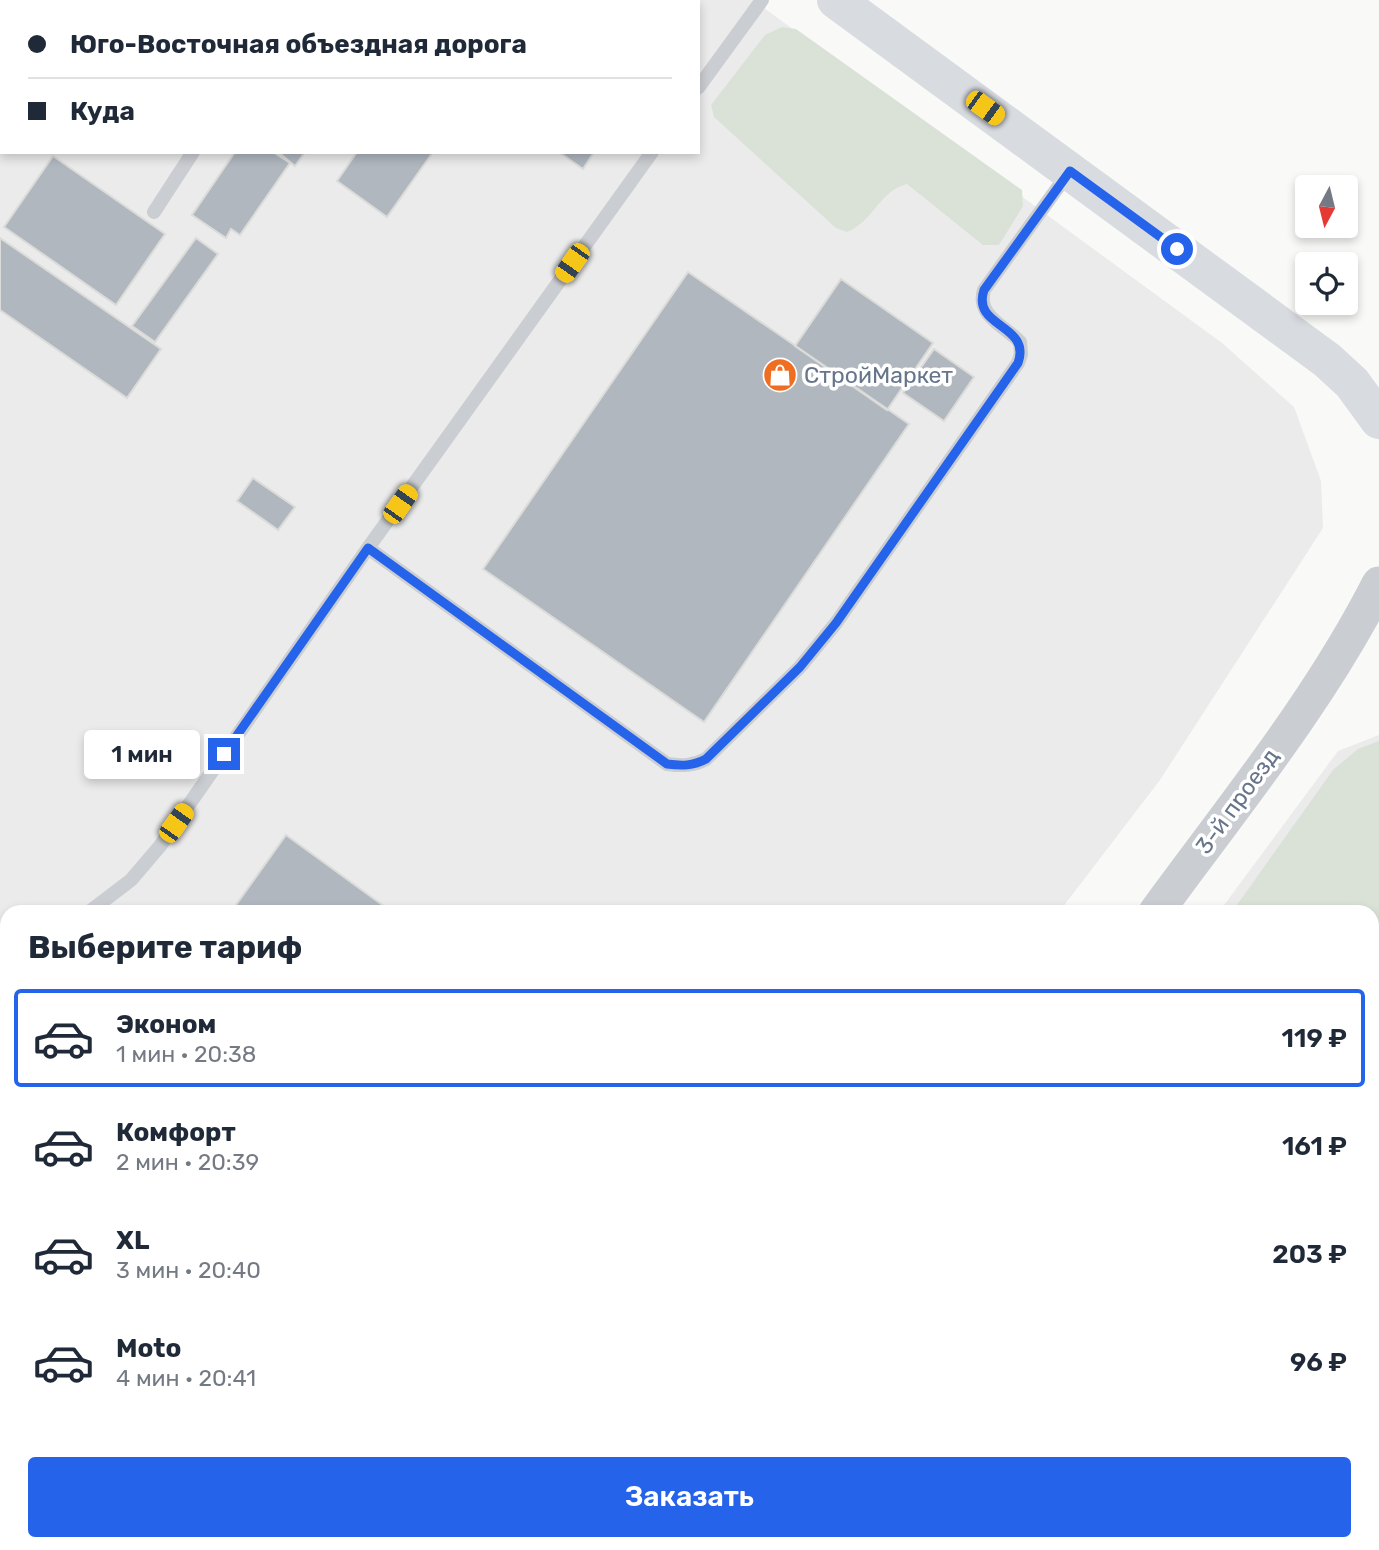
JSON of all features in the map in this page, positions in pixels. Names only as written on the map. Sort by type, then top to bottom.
[{"type":"main road","points":[[836,0],[1326,360],[1352,383],[1379,420]]},
{"type":"main road","points":[[1326,360],[1379,387]]},
{"type":"street","points":[[1317,690],[1348,642],[1379,584]]},
{"type":"street","points":[[1317,690],[1379,621]]},
{"type":"street","name":"3-й проезд","points":[[1161,905],[1317,690]]},
{"type":"lane","points":[[700,85],[762,0]]},
{"type":"lane","points":[[154,212],[192,154]]},
{"type":"lane","points":[[98,905],[131,880],[160,846],[368,548],[651,154]]},
{"type":"lane","points":[[368,548],[667,764],[690,765],[706,759],[807,658],[836,623],[1018,363],[1021,354],[1020,342],[990,318],[984,309],[982,297],[984,290],[1070,171]]},
{"type":"shaded area","points":[[700,0],[753,0],[1222,343],[1294,407],[1321,481],[1323,528],[1160,780],[1064,905],[0,905],[0,154],[700,154]]},
{"type":"shaded area","points":[[782,27],[796,29],[1022,190],[1023,206],[999,245],[983,245],[907,184],[890,193],[856,227],[847,232],[836,228],[714,117],[711,105],[765,35]]},
{"type":"shaded area","points":[[1379,735],[1379,905],[1224,905],[1338,751]]},
{"type":"shaded area","points":[[1379,741],[1379,905],[1237,905],[1333,770],[1358,749]]},
{"type":"building","points":[[234,154],[276,154],[290,163],[240,235],[231,229],[226,238],[192,215]]},
{"type":"building","points":[[280,154],[304,154],[295,166]]},
{"type":"building","points":[[356,154],[432,154],[387,217],[337,181]]},
{"type":"building","points":[[562,154],[593,154],[583,169]]},
{"type":"building","points":[[53,156],[165,234],[116,305],[4,227]]},
{"type":"building","points":[[0,238],[161,349],[127,398],[0,310]]},
{"type":"building","points":[[196,238],[218,254],[155,342],[132,326]]},
{"type":"building","points":[[688,272],[909,424],[704,722],[483,569]]},
{"type":"building","points":[[841,279],[933,343],[887,410],[795,346]]},
{"type":"building","points":[[934,349],[974,377],[944,421],[903,393]]},
{"type":"building","points":[[253,478],[295,507],[278,530],[237,501]]},
{"type":"building","points":[[286,835],[382,905],[236,905]]},
{"type":"place","name":"СтройМаркет","points":[[780,375]]},
{"type":"route","points":[[224,754],[368,548],[667,764],[690,765],[706,759],[800,667],[836,623],[1018,363],[1021,354],[1020,342],[990,318],[984,309],[982,297],[984,290],[1070,171],[1177,249]]}]
